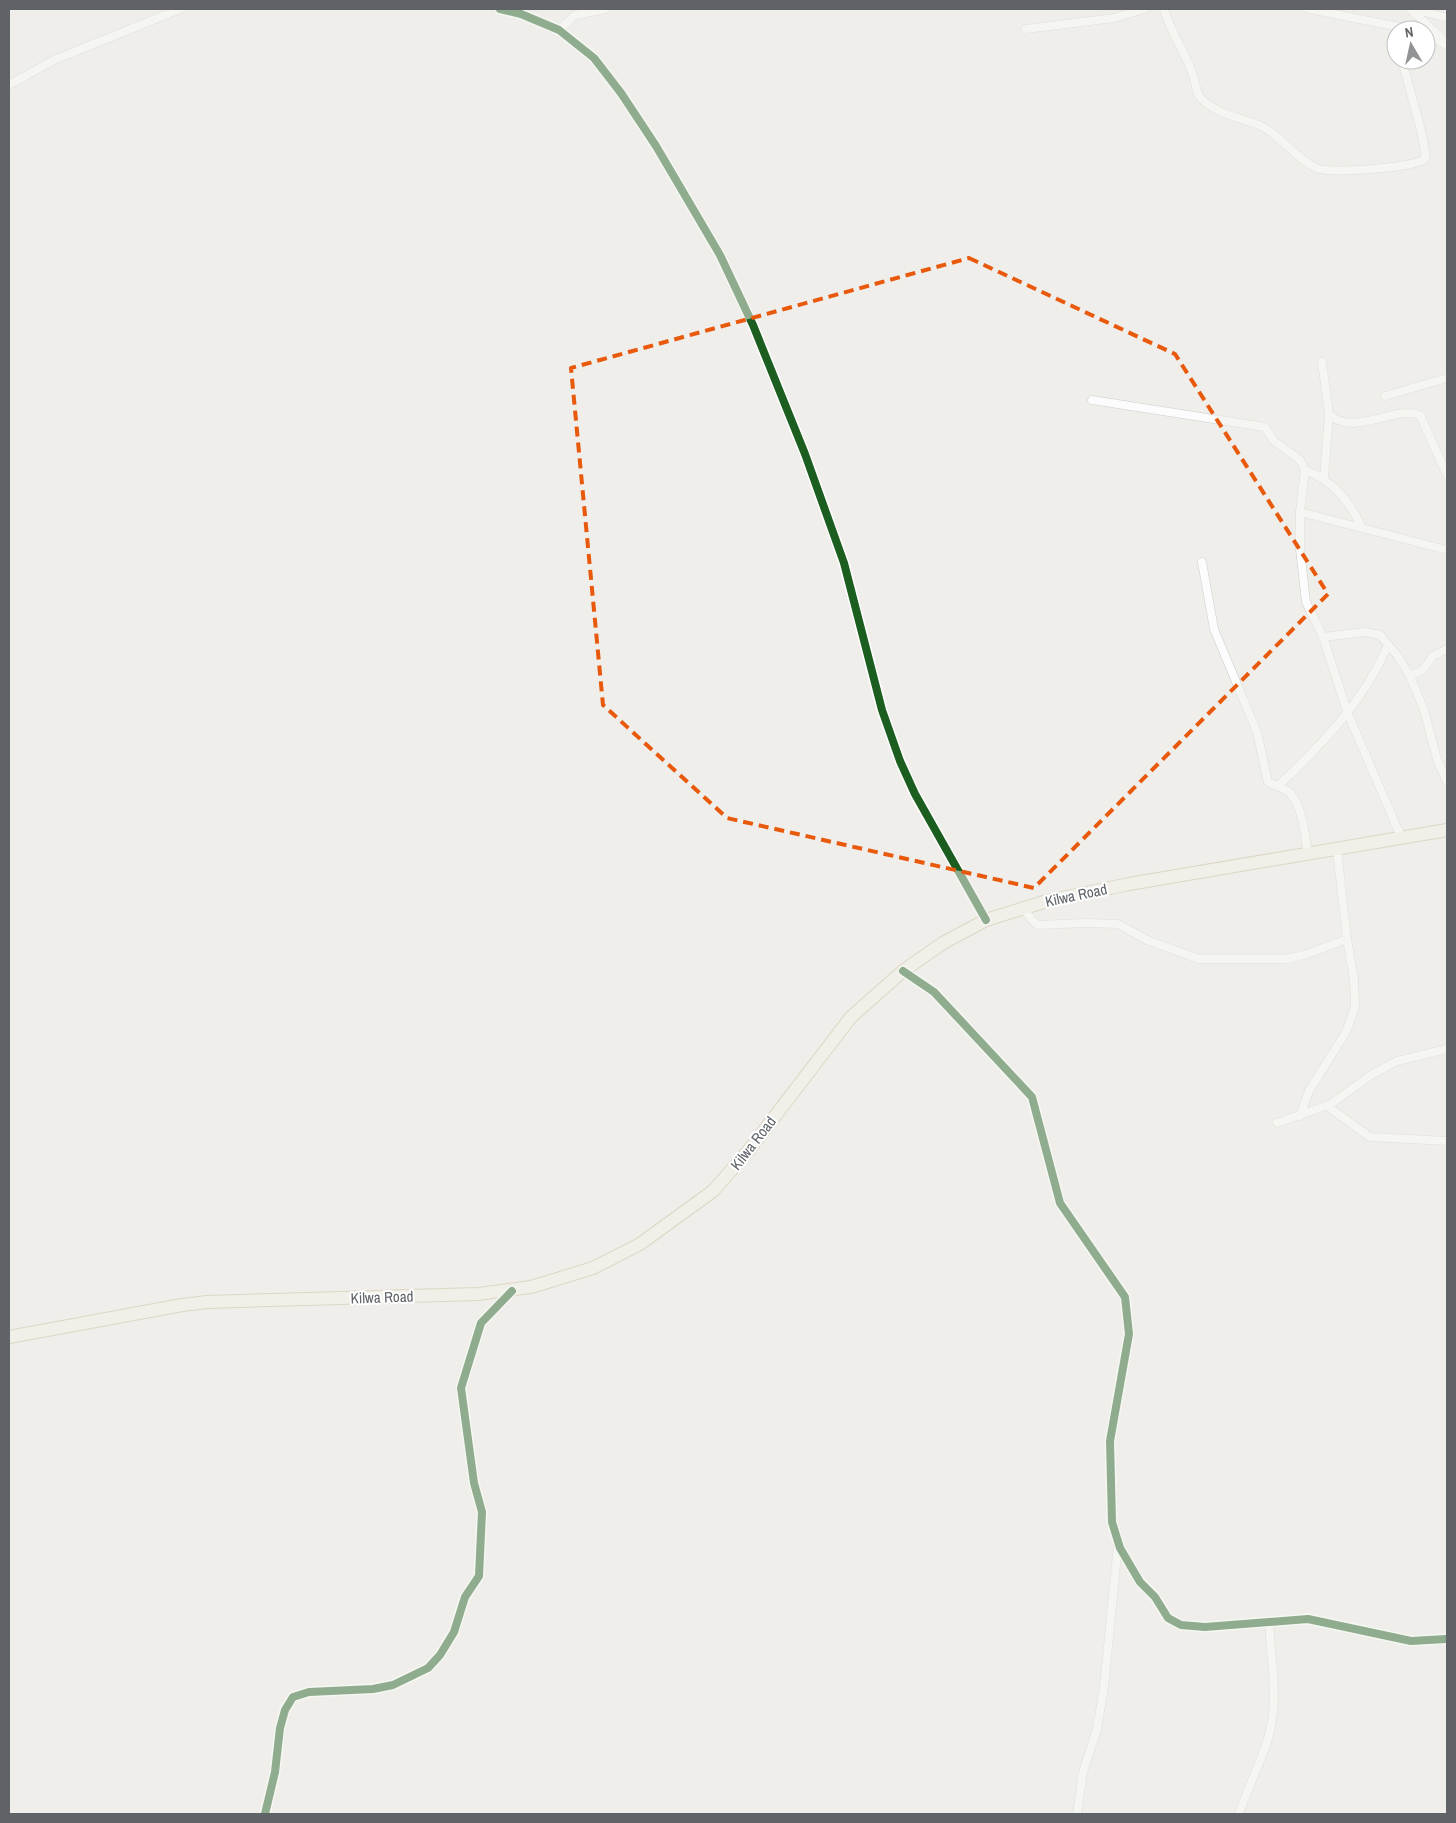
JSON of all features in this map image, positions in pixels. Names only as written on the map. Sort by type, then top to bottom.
[{"type":"highway","name":"Kilwa Road","points":[[9,1337],[190,1304],[478,1294],[512,1291],[557,1280],[593,1268],[640,1244],[714,1192],[749,1150],[843,1026],[903,971],[943,943],[986,920],[1023,908],[1129,884],[1447,830]]},
{"type":"street","points":[[9,85],[54,60],[180,9]]},
{"type":"street","points":[[500,9],[528,16],[559,30],[594,58],[621,93],[680,185],[720,255],[738,292],[806,454],[844,563],[882,710],[900,760],[915,794],[986,920]]},
{"type":"street","points":[[559,30],[575,14],[605,9]]},
{"type":"street","points":[[1026,29],[1114,18],[1144,9]]},
{"type":"street","points":[[1164,9],[1169,26],[1202,98],[1225,112],[1269,130],[1292,152],[1319,169],[1350,170],[1407,165],[1425,159],[1426,153],[1421,128],[1405,70]]},
{"type":"street","points":[[1309,9],[1386,23]]},
{"type":"street","points":[[1412,9],[1447,18]]},
{"type":"street","points":[[1412,9],[1447,44]]},
{"type":"street","points":[[1322,362],[1329,414],[1324,478]]},
{"type":"street","points":[[1385,396],[1447,378]]},
{"type":"street","points":[[1092,400],[1265,427],[1274,441],[1300,460],[1305,470],[1300,512],[1304,594],[1308,609],[1323,637],[1348,714],[1402,838]]},
{"type":"street","points":[[1329,414],[1334,419],[1356,422],[1409,413],[1420,414],[1447,475]]},
{"type":"street","points":[[1305,470],[1324,478],[1348,502],[1362,528]]},
{"type":"street","points":[[1300,512],[1447,550]]},
{"type":"street","points":[[1202,562],[1214,628],[1257,732],[1268,782],[1290,794],[1296,805],[1308,855]]},
{"type":"street","points":[[1323,637],[1374,632],[1380,635],[1410,676],[1424,710],[1437,759],[1447,782]]},
{"type":"street","points":[[1278,786],[1348,714],[1381,662],[1388,645]]},
{"type":"street","points":[[1410,676],[1423,670],[1433,656],[1447,649]]},
{"type":"street","points":[[1300,1116],[1308,1091],[1335,1053],[1351,1021],[1356,996],[1347,939],[1337,850]]},
{"type":"street","points":[[1023,908],[1038,925],[1118,924],[1147,940],[1199,959],[1286,959],[1307,954],[1347,939]]},
{"type":"street","points":[[903,971],[934,992],[1032,1097],[1060,1203],[1125,1296],[1129,1334],[1110,1441],[1112,1514],[1118,1545],[1105,1682],[1097,1729],[1083,1772],[1077,1814]]},
{"type":"street","points":[[1277,1123],[1327,1106],[1384,1066],[1447,1049]]},
{"type":"street","points":[[1327,1106],[1368,1137],[1447,1141]]},
{"type":"street","points":[[265,1814],[275,1772],[280,1728],[285,1710],[293,1697],[310,1692],[373,1689],[394,1685],[428,1668],[440,1655],[454,1632],[465,1597],[479,1576],[482,1512],[474,1483],[461,1388],[481,1322],[512,1291]]},
{"type":"street","points":[[1118,1545],[1140,1582],[1155,1597],[1173,1623],[1205,1627],[1308,1619],[1411,1641],[1446,1639]]},
{"type":"street","points":[[1239,1814],[1268,1741],[1272,1719],[1274,1678],[1269,1622]]},
{"type":"highlighted area","points":[[969,258],[1175,354],[1328,594],[1034,888],[727,818],[603,705],[571,368]]},
{"type":"cycle path","points":[[500,9],[521,14],[559,30],[594,58],[621,93],[656,146],[720,255],[753,325],[805,454],[844,563],[882,710],[900,761],[915,794],[986,920]]},
{"type":"cycle path","points":[[903,971],[934,992],[1032,1097],[1060,1203],[1125,1297],[1129,1334],[1110,1441],[1112,1522],[1120,1548],[1140,1582],[1155,1597],[1168,1618],[1181,1625],[1205,1627],[1308,1619],[1411,1641],[1446,1639]]},
{"type":"cycle path","points":[[265,1814],[275,1772],[280,1728],[285,1710],[293,1697],[309,1692],[373,1689],[393,1685],[428,1668],[440,1655],[454,1632],[465,1597],[479,1576],[482,1512],[474,1483],[461,1388],[481,1323],[512,1291]]}]
